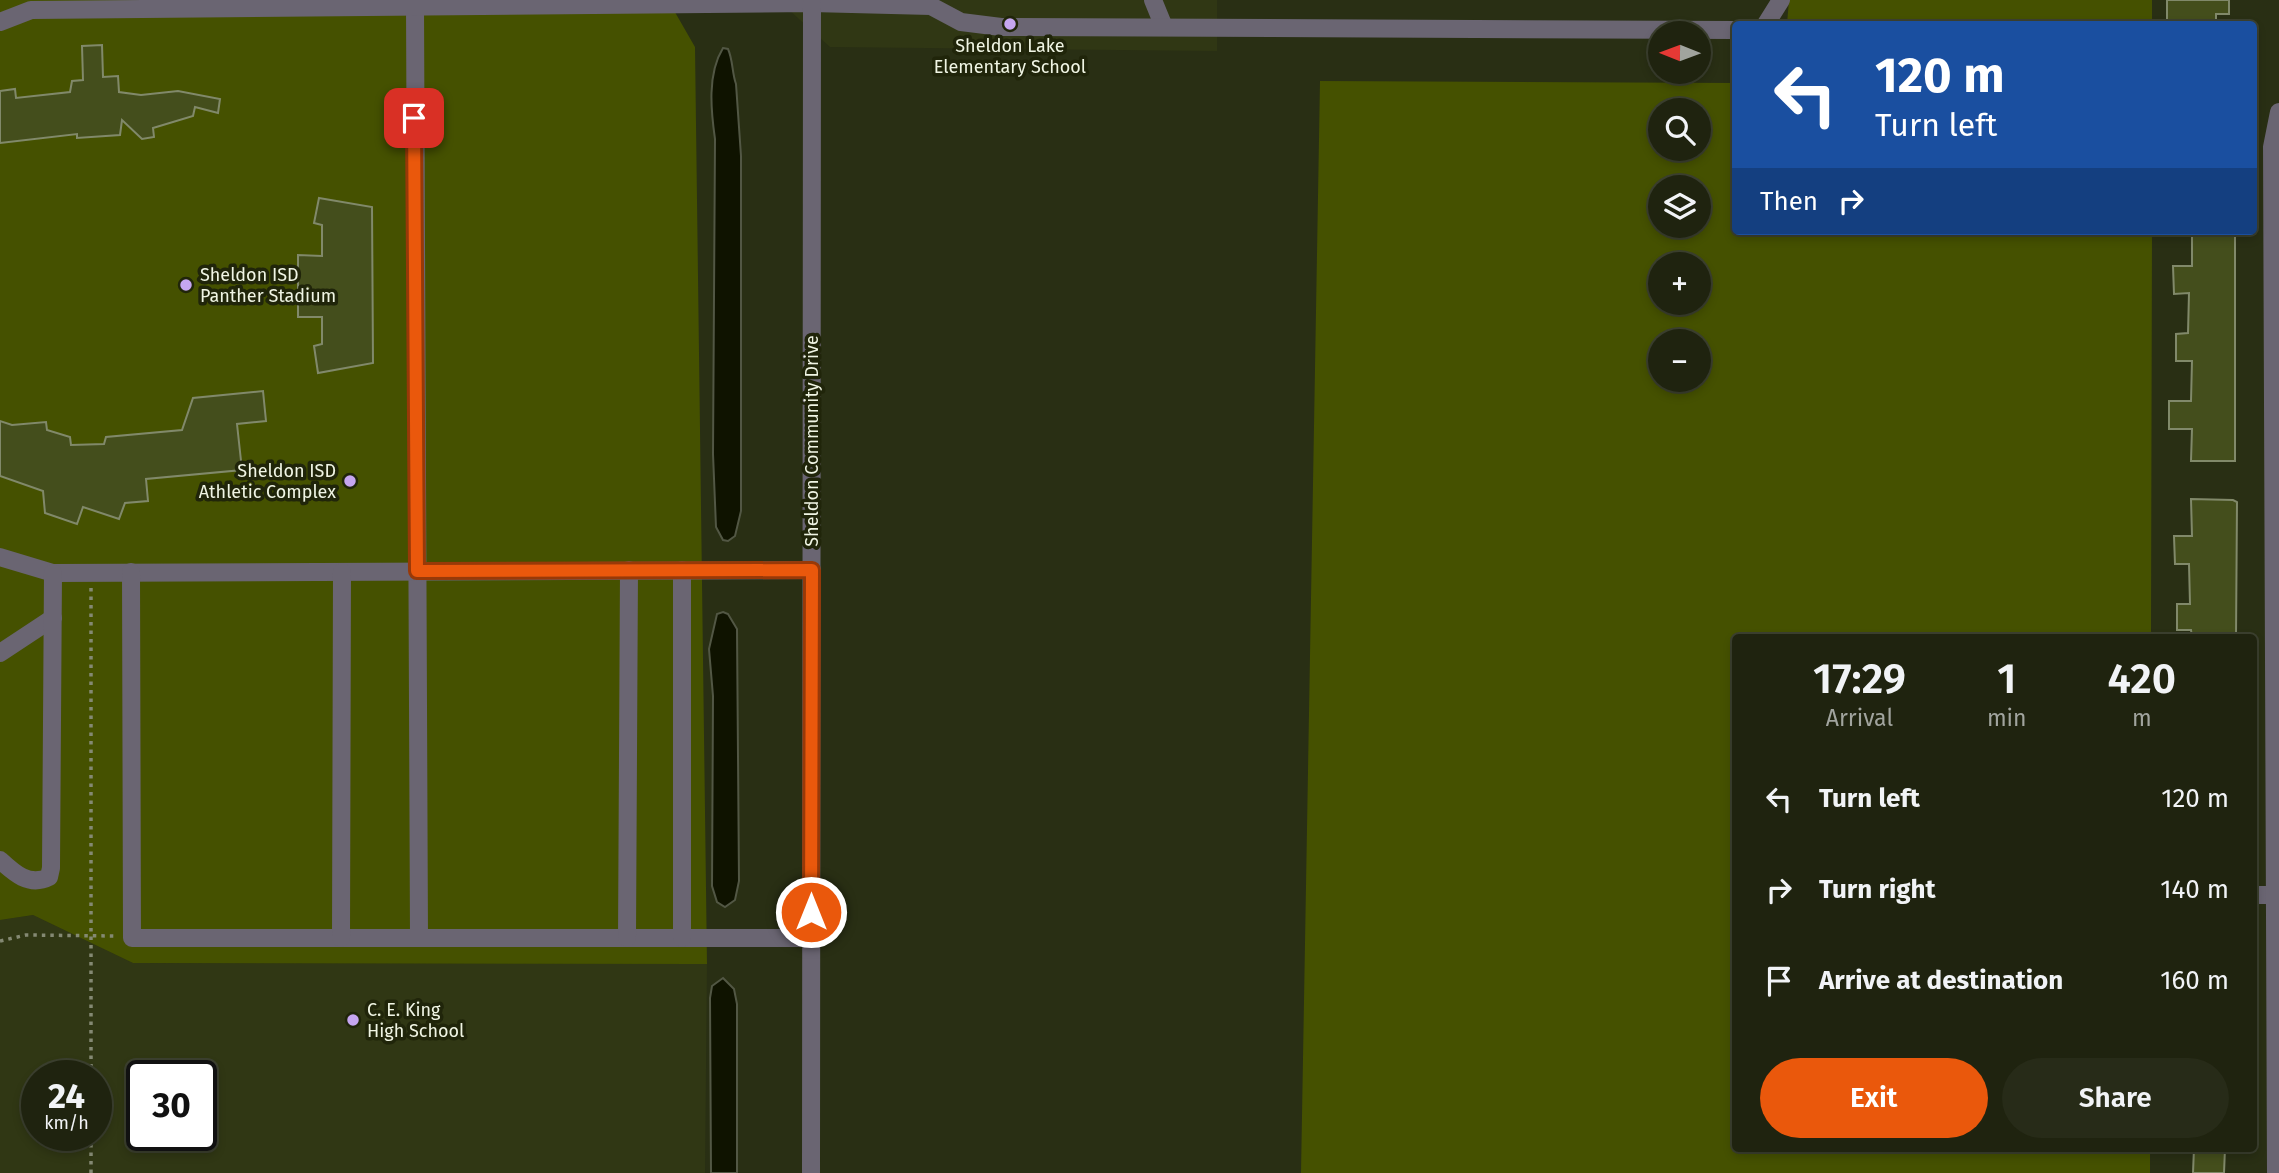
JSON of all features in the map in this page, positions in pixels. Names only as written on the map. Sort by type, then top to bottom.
[{"type":"street","points":[[1153,0],[1164,27]]},
{"type":"street","points":[[1768,21],[1781,0]]},
{"type":"street","name":"Sheldon Community Drive","points":[[811,1173],[812,3]]},
{"type":"street","points":[[0,22],[30,5],[931,3],[961,22],[1001,27],[1732,30]]},
{"type":"street","points":[[418,4],[419,938]]},
{"type":"street","points":[[2276,1173],[2276,330],[2272,147],[2279,112]]},
{"type":"street","points":[[0,557],[53,573],[812,570]]},
{"type":"street","points":[[627,938],[629,570]]},
{"type":"street","points":[[682,570],[682,938]]},
{"type":"street","points":[[131,572],[132,938],[811,938]]},
{"type":"street","points":[[341,938],[342,572]]},
{"type":"street","points":[[0,860],[15,874],[29,880],[41,881],[49,877],[53,573]]},
{"type":"street","points":[[0,653],[53,618]]},
{"type":"street","points":[[2257,895],[2275,895]]},
{"type":"path","points":[[91,573],[92,1060]]},
{"type":"path","points":[[0,941],[26,935],[92,934],[132,938]]},
{"type":"path","points":[[91,1173],[92,1151]]},
{"type":"shaded area","name":"Sheldon Lake Elementary School","points":[[778,0],[1217,0],[1217,51],[830,47]]},
{"type":"shaded area","points":[[723,48],[730,53],[736,84],[741,156],[741,511],[735,536],[728,541],[723,540],[716,527],[713,454],[715,139],[712,81]]},
{"type":"shaded area","points":[[717,614],[728,614],[737,629],[739,881],[735,900],[725,907],[717,902],[712,886],[713,696],[709,649]]},
{"type":"shaded area","name":"C. E. King High School","points":[[33,915],[133,963],[707,964],[705,1173],[0,1173],[0,920]]},
{"type":"shaded area","points":[[723,978],[734,989],[737,1004],[737,1173],[711,1173],[710,998],[712,986]]},
{"type":"green space","name":"Sheldon ISD Athletic Complex","points":[[0,0],[668,0],[695,47],[707,964],[133,963],[33,915],[0,920]]},
{"type":"green space","points":[[1789,0],[2152,0],[2152,21],[1787,21]]},
{"type":"green space","points":[[1320,81],[1732,83],[1732,235],[2152,235],[2151,634],[1732,634],[1732,1152],[2150,1152],[2150,1173],[1301,1173]]},
{"type":"building","points":[[2167,0],[2229,0],[2229,14],[2216,14],[2216,21],[2167,21]]},
{"type":"building","points":[[102,45],[103,77],[118,76],[119,92],[141,95],[178,91],[220,99],[218,113],[195,107],[193,116],[153,128],[154,137],[142,139],[122,120],[120,135],[77,138],[77,134],[0,143],[0,91],[15,89],[16,98],[70,92],[72,81],[83,80],[82,46]]},
{"type":"building","points":[[319,198],[372,207],[373,363],[318,373],[314,346],[322,344],[322,317],[298,317],[298,255],[322,256],[322,225],[314,223]]},
{"type":"building","points":[[2192,235],[2235,235],[2235,461],[2191,461],[2192,429],[2169,429],[2169,401],[2191,401],[2192,361],[2176,361],[2176,334],[2188,333],[2189,293],[2174,294],[2173,266],[2192,266]]},
{"type":"building","points":[[263,391],[266,421],[237,424],[242,470],[146,479],[148,501],[125,503],[119,519],[83,507],[77,524],[45,513],[43,491],[0,476],[0,421],[12,425],[46,422],[47,430],[70,437],[71,445],[104,444],[106,437],[182,430],[193,398]]},
{"type":"building","points":[[2191,499],[2237,502],[2236,634],[2192,634],[2191,630],[2177,630],[2177,604],[2190,604],[2189,564],[2175,564],[2174,536],[2192,536]]},
{"type":"building","points":[[2194,1152],[2225,1152],[2224,1173],[2193,1173]]},
{"type":"place","name":"Sheldon Lake Elementary School","points":[[1010,24]]},
{"type":"place","name":"Sheldon ISD Panther Stadium","points":[[186,285]]},
{"type":"place","name":"Sheldon ISD Athletic Complex","points":[[350,481]]},
{"type":"place","name":"C. E. King High School","points":[[353,1020]]},
{"type":"route","points":[[414,118],[417,571],[812,570],[811,912]]}]
